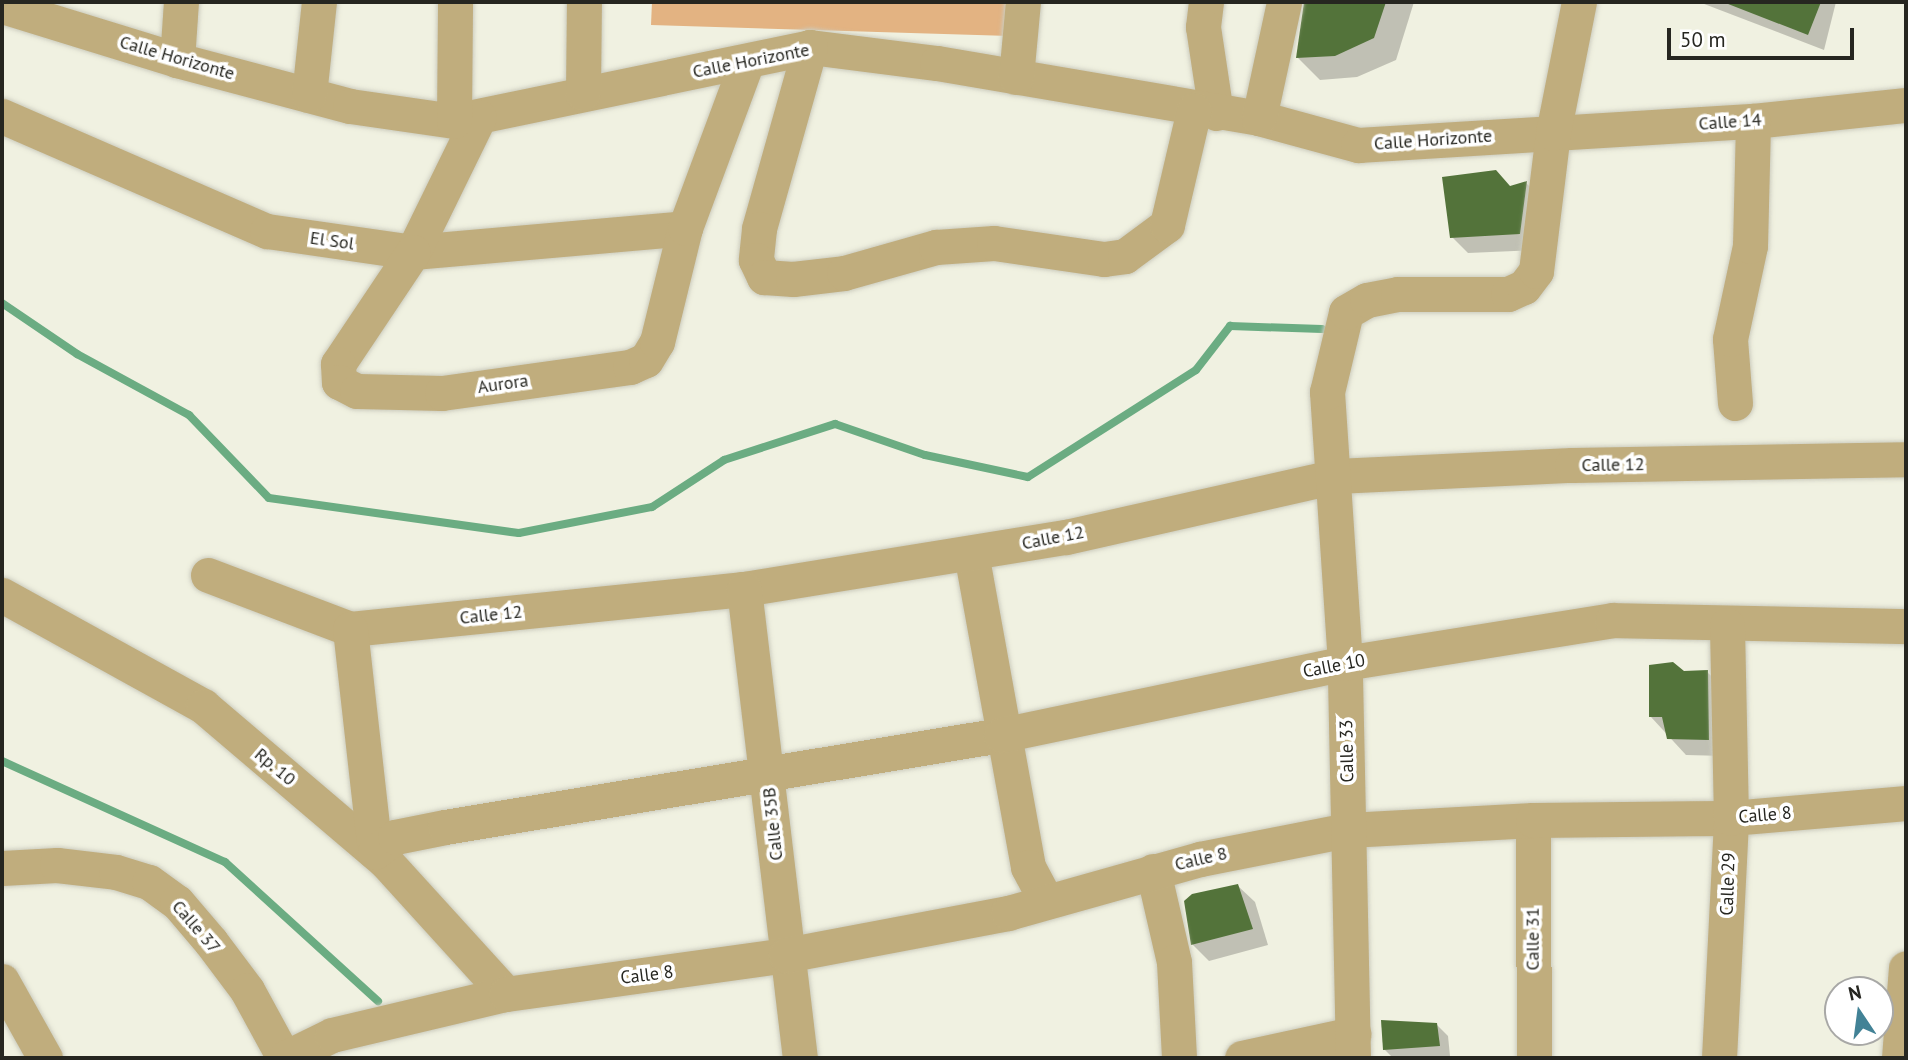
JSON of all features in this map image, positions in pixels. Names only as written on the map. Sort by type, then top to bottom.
[{"type":"street","points":[[177,60],[181,2]]},
{"type":"street","points":[[309,95],[319,2]]},
{"type":"street","points":[[413,252],[466,119],[455,2]]},
{"type":"street","points":[[583,2],[583,93]]},
{"type":"street","points":[[1016,77],[1023,2]]},
{"type":"street","points":[[810,47],[759,229],[756,260],[764,277],[793,279],[844,273],[947,246],[994,243],[1104,259],[1125,256],[1167,225],[1205,111],[1203,27],[1206,2]]},
{"type":"street","points":[[1259,118],[1284,2]]},
{"type":"street","points":[[1553,133],[1579,2]]},
{"type":"street","name":"Calle Horizonte","points":[[2,6],[46,10],[177,60],[309,95],[466,119],[810,47],[1016,77],[1259,118],[1358,145],[1553,133]]},
{"type":"street","points":[[685,228],[747,61]]},
{"type":"street","name":"Calle 14","points":[[1553,133],[1753,121],[1906,105]]},
{"type":"street","name":"El Sol","points":[[2,116],[267,232],[413,252],[685,228]]},
{"type":"street","points":[[1735,403],[1730,339],[1750,246],[1753,121]]},
{"type":"street","name":"Calle 33","points":[[1353,1046],[1345,663],[1327,392],[1346,312],[1367,300],[1398,294],[1508,294],[1524,287],[1536,271],[1553,133]]},
{"type":"street","name":"Aurora","points":[[413,252],[338,364],[339,382],[357,391],[442,393],[630,367],[646,360],[657,342],[685,228]]},
{"type":"street","name":"Calle 12","points":[[208,575],[350,629],[744,589],[971,553],[1333,460],[1572,466],[1906,459]]},
{"type":"street","points":[[971,553],[1001,735],[1028,867],[1046,901]]},
{"type":"street","name":"Calle 35B","points":[[744,589],[800,1058]]},
{"type":"street","name":"Rp. 10","points":[[2,595],[202,706],[374,852],[506,994]]},
{"type":"street","name":"Calle 10","points":[[374,852],[394,837],[1001,735],[1345,663],[1613,620],[1727,625],[1906,626]]},
{"type":"street","name":"Calle 29","points":[[1719,1058],[1731,818],[1727,625]]},
{"type":"street","points":[[350,629],[374,852]]},
{"type":"street","name":"Calle 8","points":[[285,1058],[332,1035],[506,994],[786,955],[1008,913],[1153,871],[1348,830],[1533,820],[1731,818],[1906,803]]},
{"type":"street","name":"Calle 31","points":[[1533,820],[1534,1058]]},
{"type":"street","name":"Calle 37","points":[[2,869],[57,865],[116,872],[149,883],[177,902],[247,990],[285,1058]]},
{"type":"street","points":[[1153,871],[1174,962],[1179,1058]]},
{"type":"street","points":[[1899,1058],[1906,968]]},
{"type":"street","points":[[2,981],[45,1058]]},
{"type":"street","points":[[1242,1058],[1353,1046]]},
{"type":"shaded area","points":[[652,2],[1012,2],[1010,36],[651,25]]},
{"type":"building","points":[[1304,2],[1386,2],[1374,38],[1335,56],[1296,58]]},
{"type":"building","points":[[1723,2],[1821,2],[1808,35]]},
{"type":"building","points":[[1496,170],[1510,186],[1527,181],[1520,234],[1450,238],[1442,177]]},
{"type":"building","points":[[1673,662],[1684,671],[1708,670],[1709,740],[1667,739],[1662,717],[1649,717],[1649,665]]},
{"type":"building","points":[[1238,884],[1253,929],[1191,945],[1184,901],[1192,894]]},
{"type":"building","points":[[1381,1020],[1437,1023],[1440,1046],[1383,1050]]},
{"type":"waterway","points":[[2,303],[77,354],[189,415],[269,498],[519,533],[652,507],[724,460],[835,424],[925,455],[1028,477],[1196,370],[1230,326],[1322,329]]},
{"type":"waterway","points":[[2,761],[225,862],[378,1001]]}]
